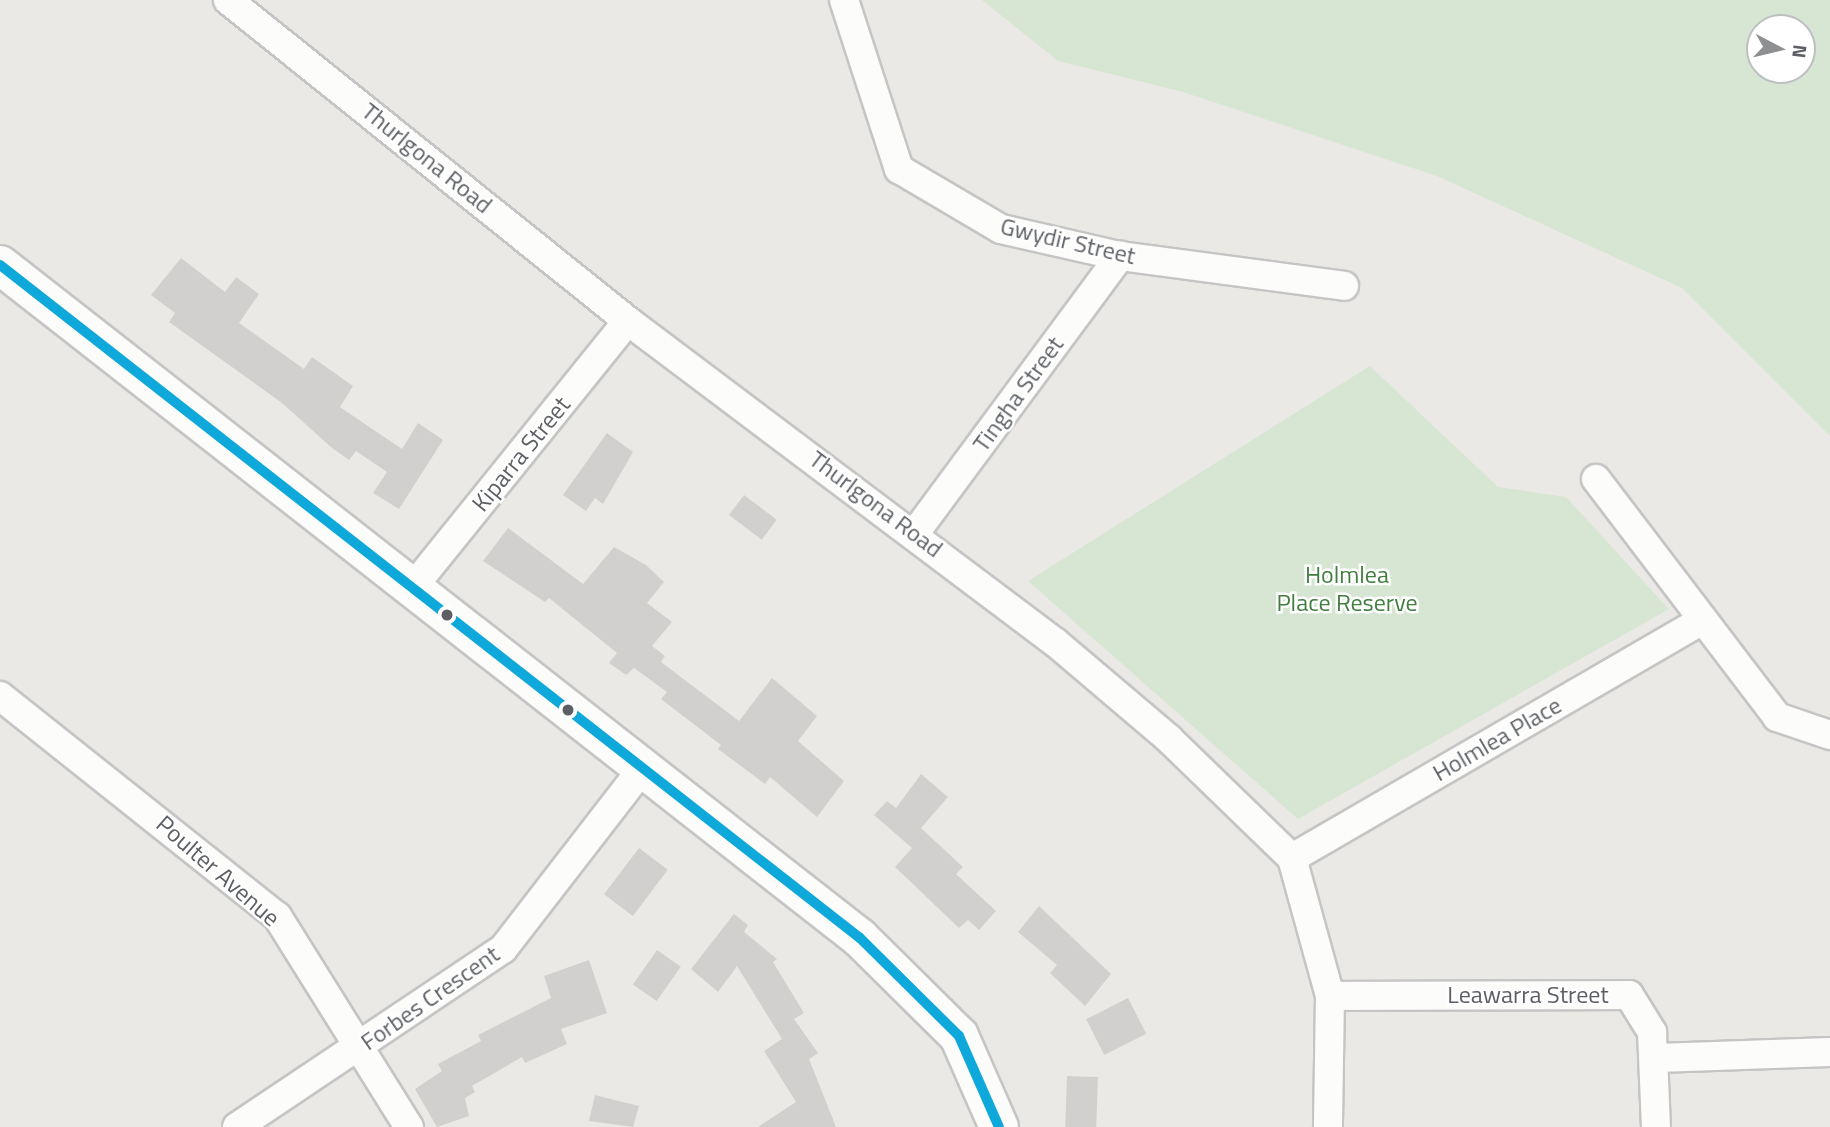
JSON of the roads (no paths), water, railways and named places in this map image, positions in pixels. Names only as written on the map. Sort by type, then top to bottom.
[{"type":"street","name":"Thurlgona Road","points":[[228,0],[628,320],[915,533],[1169,739],[1292,858]]},
{"type":"street","name":"Gwydir Street","points":[[844,0],[899,170],[1001,229],[1120,256],[1344,286]]},
{"type":"street","name":"Tingha Street","points":[[915,533],[1120,256]]},
{"type":"street","points":[[0,265],[860,938],[940,1012],[982,1078],[999,1127]]},
{"type":"street","name":"Kiparra Street","points":[[413,587],[628,320]]},
{"type":"street","points":[[1596,480],[1777,717],[1830,735]]},
{"type":"street","name":"Holmlea Place","points":[[1292,858],[1703,620]]},
{"type":"street","name":"Poulter Avenue","points":[[0,696],[277,916],[357,1049],[409,1127]]},
{"type":"street","name":"Forbes Crescent","points":[[237,1127],[503,949],[642,769]]},
{"type":"street","points":[[1292,858],[1330,996],[1328,1127]]},
{"type":"street","name":"Leawarra Street","points":[[1330,996],[1629,995],[1652,1032],[1657,1058],[1656,1127]]},
{"type":"street","points":[[1657,1058],[1830,1052]]},
{"type":"park label","name":"Holmlea Place Reserve","points":[[1347,589]]}]
